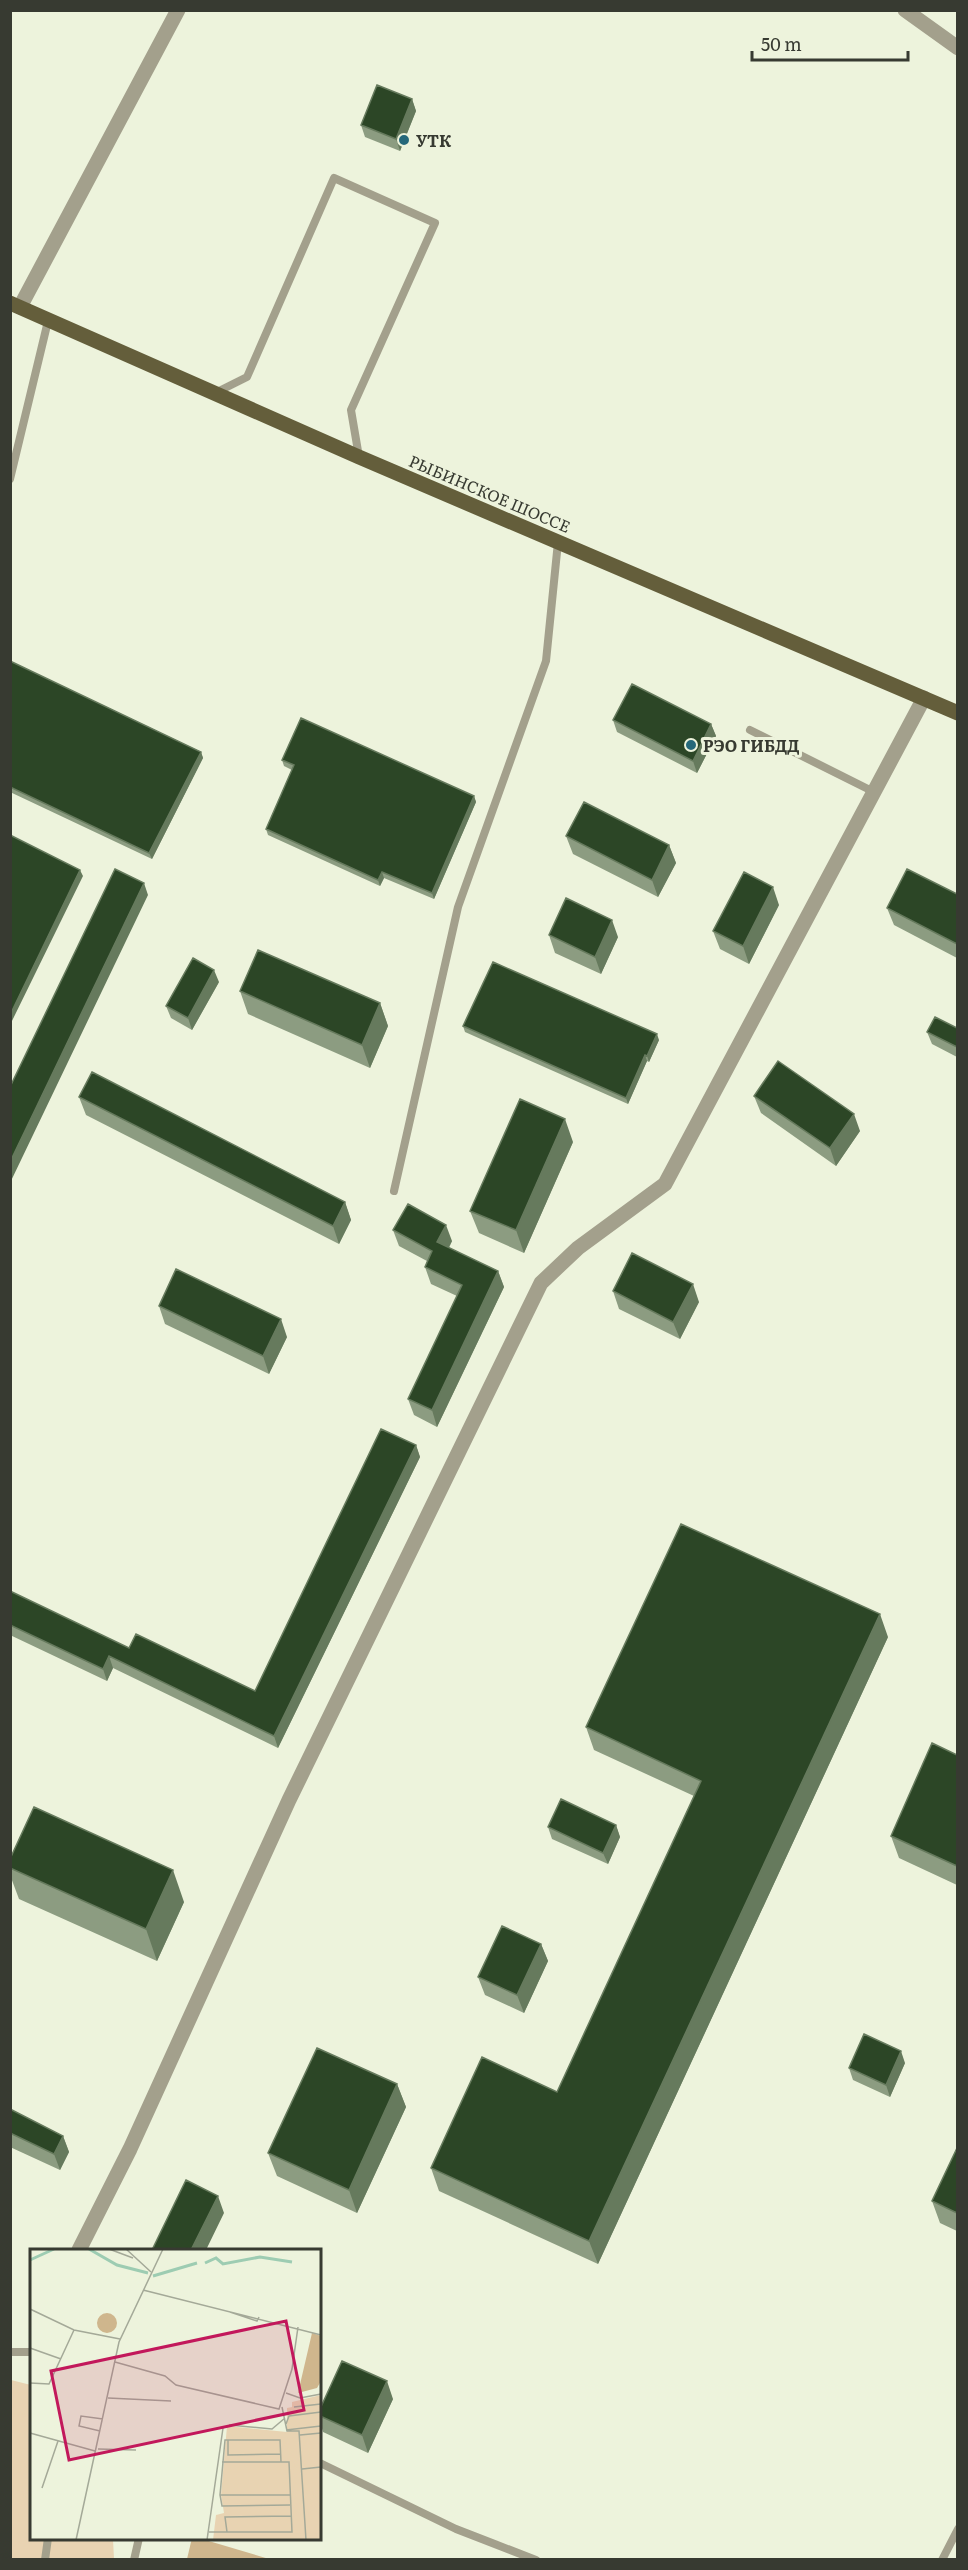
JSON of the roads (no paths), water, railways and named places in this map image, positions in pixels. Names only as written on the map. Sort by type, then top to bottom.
[{"type":"main road","name":"РЫБИНСКОЕ ШОССЕ","points":[[15,305],[359,457],[957,713]]},
{"type":"street","points":[[15,305],[178,10]]},
{"type":"street","points":[[905,10],[957,48]]},
{"type":"street","points":[[80,2249],[130,2149],[289,1800],[541,1283],[578,1248],[665,1184],[924,698]]},
{"type":"lane","points":[[215,393],[247,377],[334,178],[435,223],[351,410],[359,457]]},
{"type":"lane","points":[[10,479],[48,321]]},
{"type":"lane","points":[[394,1191],[458,907],[546,661],[558,542]]},
{"type":"lane","points":[[750,730],[874,792]]},
{"type":"lane","points":[[10,2352],[30,2352]]},
{"type":"lane","points":[[321,2463],[456,2529],[536,2559]]},
{"type":"lane","points":[[942,2559],[957,2529]]},
{"type":"lane","points":[[45,2559],[48,2540]]},
{"type":"lane","points":[[134,2559],[139,2540]]},
{"type":"place","name":"УТК","points":[[404,140]]},
{"type":"place","name":"РЭО ГИБДД","points":[[691,745]]}]
